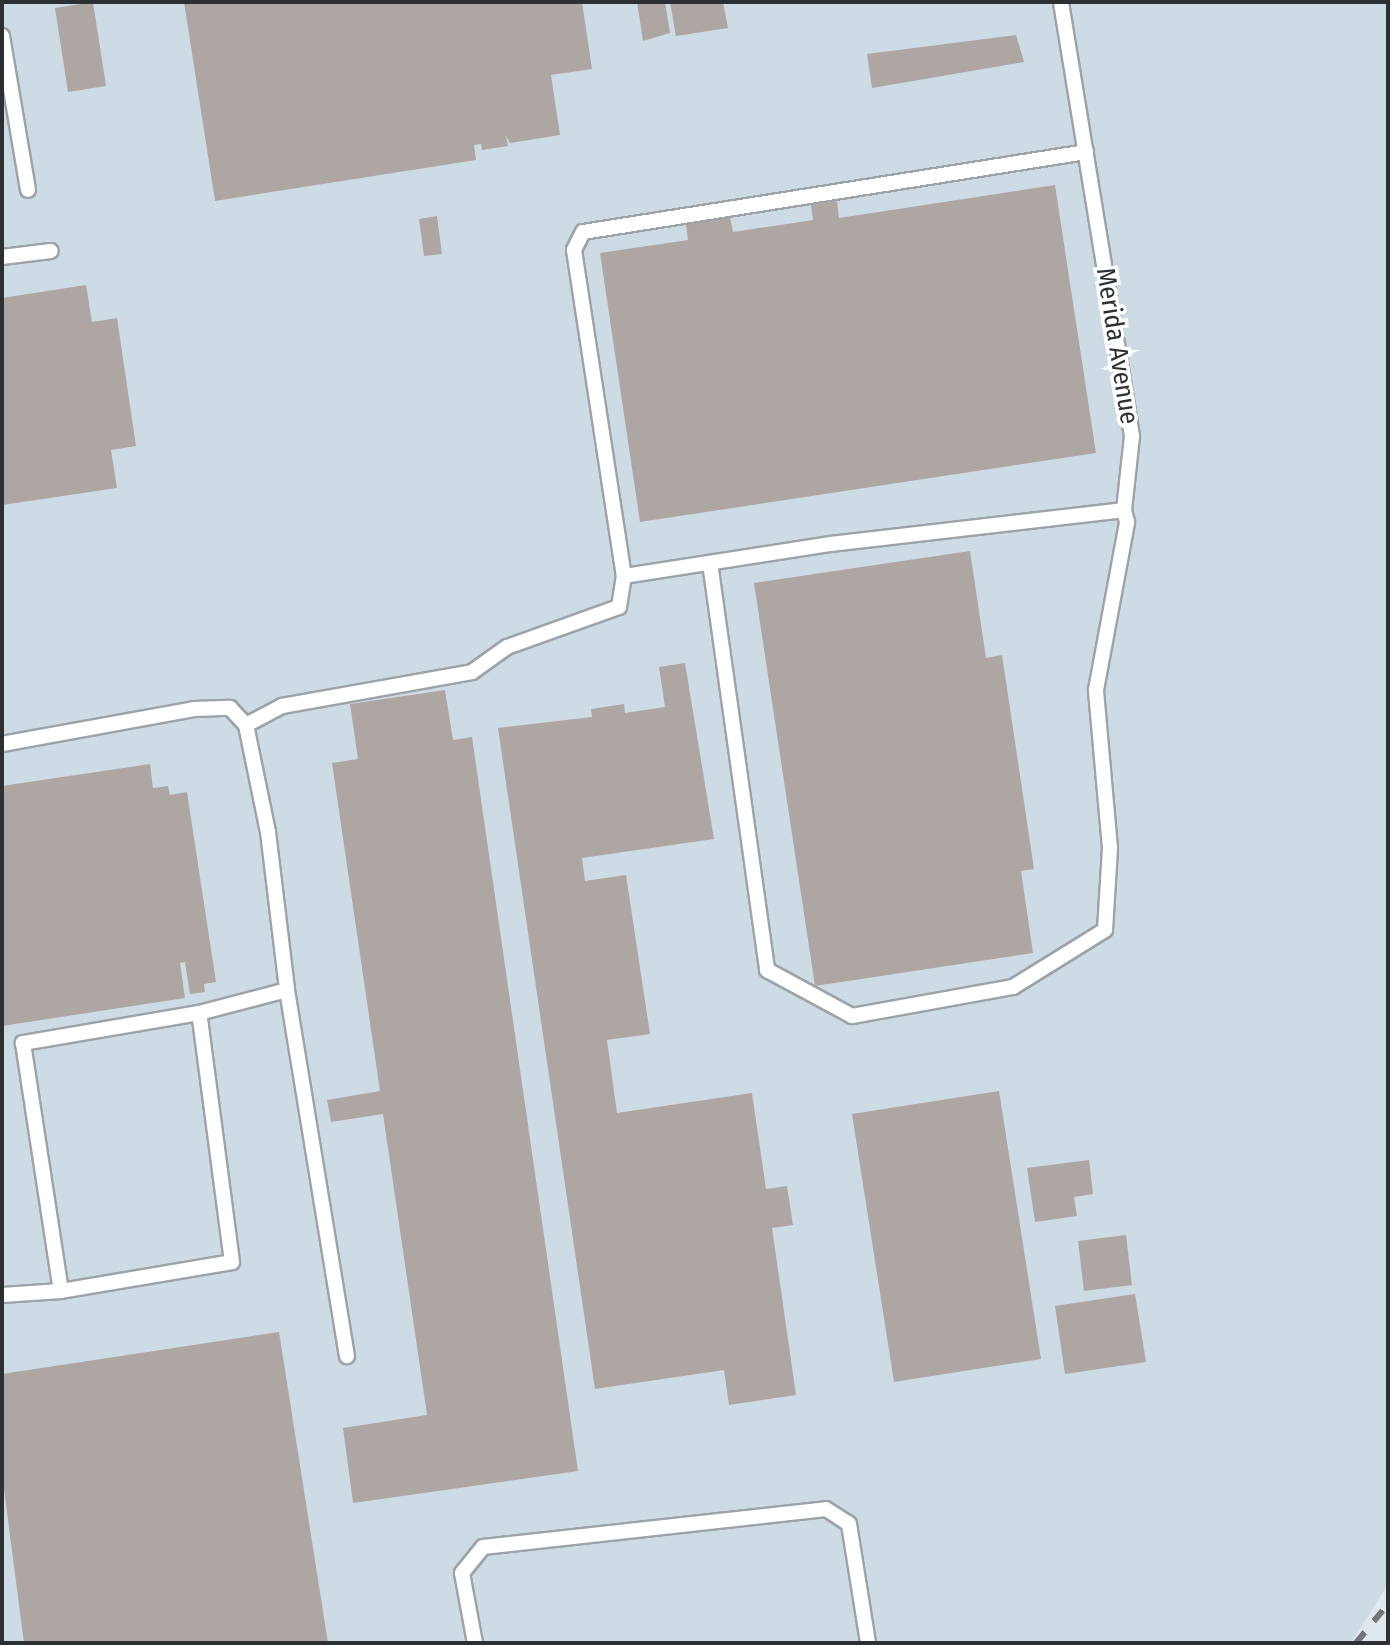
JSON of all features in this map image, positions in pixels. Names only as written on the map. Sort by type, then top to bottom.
[{"type":"lane","name":"Merida Avenue","points":[[710,563],[767,970],[852,1016],[1013,987],[1105,930],[1110,848],[1096,690],[1127,522],[1124,510],[1132,436],[1061,2]]},
{"type":"lane","points":[[2,36],[28,190]]},
{"type":"lane","points":[[246,725],[282,706],[472,672],[507,647],[619,607],[624,576],[574,250],[583,232],[1086,152]]},
{"type":"lane","points":[[2,257],[51,251]]},
{"type":"lane","points":[[624,576],[1124,510]]},
{"type":"lane","points":[[2,744],[194,709],[230,708],[246,725],[268,832],[287,990],[347,1356]]},
{"type":"lane","points":[[61,1291],[23,1043],[199,1013],[287,990]]},
{"type":"lane","points":[[2,1295],[61,1291],[232,1262],[199,1013]]},
{"type":"lane","points":[[475,1643],[462,1573],[483,1547],[826,1509],[849,1524],[868,1643]]},
{"type":"shaded area","points":[[2,2],[1388,2],[1388,1584],[1351,1643],[2,1643]]},
{"type":"building","points":[[93,2],[106,86],[68,92],[55,8]]},
{"type":"building","points":[[184,2],[582,2],[592,69],[551,75],[560,135],[510,143],[506,136],[508,146],[482,150],[481,144],[474,145],[476,160],[215,201]]},
{"type":"building","points":[[637,2],[665,2],[670,33],[643,41]]},
{"type":"building","points":[[670,2],[723,2],[728,28],[676,36]]},
{"type":"building","points":[[1016,35],[1024,62],[872,88],[867,54]]},
{"type":"building","points":[[1055,185],[1096,453],[640,522],[600,253],[688,240],[686,224],[730,217],[733,232],[813,220],[811,205],[837,201],[839,218]]},
{"type":"building","points":[[437,216],[442,254],[424,256],[419,219]]},
{"type":"building","points":[[86,285],[92,322],[117,318],[136,446],[111,450],[117,488],[2,505],[2,298]]},
{"type":"building","points":[[970,551],[986,658],[1002,655],[1034,869],[1021,871],[1033,953],[815,986],[754,583]]},
{"type":"building","points":[[685,663],[714,839],[582,858],[585,881],[626,875],[650,1034],[607,1040],[617,1113],[752,1093],[766,1189],[787,1186],[793,1225],[772,1228],[796,1395],[729,1405],[724,1370],[595,1389],[498,728],[592,717],[591,709],[624,704],[625,713],[665,707],[659,667]]},
{"type":"building","points":[[445,690],[453,740],[472,737],[578,1471],[353,1503],[343,1428],[427,1415],[383,1114],[331,1122],[327,1100],[380,1091],[332,763],[358,759],[350,704]]},
{"type":"building","points":[[150,764],[153,788],[168,786],[170,795],[187,792],[216,982],[204,984],[205,992],[190,994],[185,962],[180,963],[185,998],[2,1026],[2,786]]},
{"type":"building","points":[[999,1091],[1041,1359],[894,1382],[852,1114]]},
{"type":"building","points":[[1089,1160],[1093,1194],[1074,1197],[1077,1216],[1035,1222],[1027,1168]]},
{"type":"building","points":[[1126,1235],[1132,1285],[1084,1291],[1078,1241]]},
{"type":"building","points":[[1135,1294],[1146,1362],[1065,1374],[1055,1306]]},
{"type":"building","points":[[279,1332],[328,1643],[24,1643],[2,1474],[2,1374]]},
{"type":"railway","points":[[1356,1643],[1388,1604]]}]
